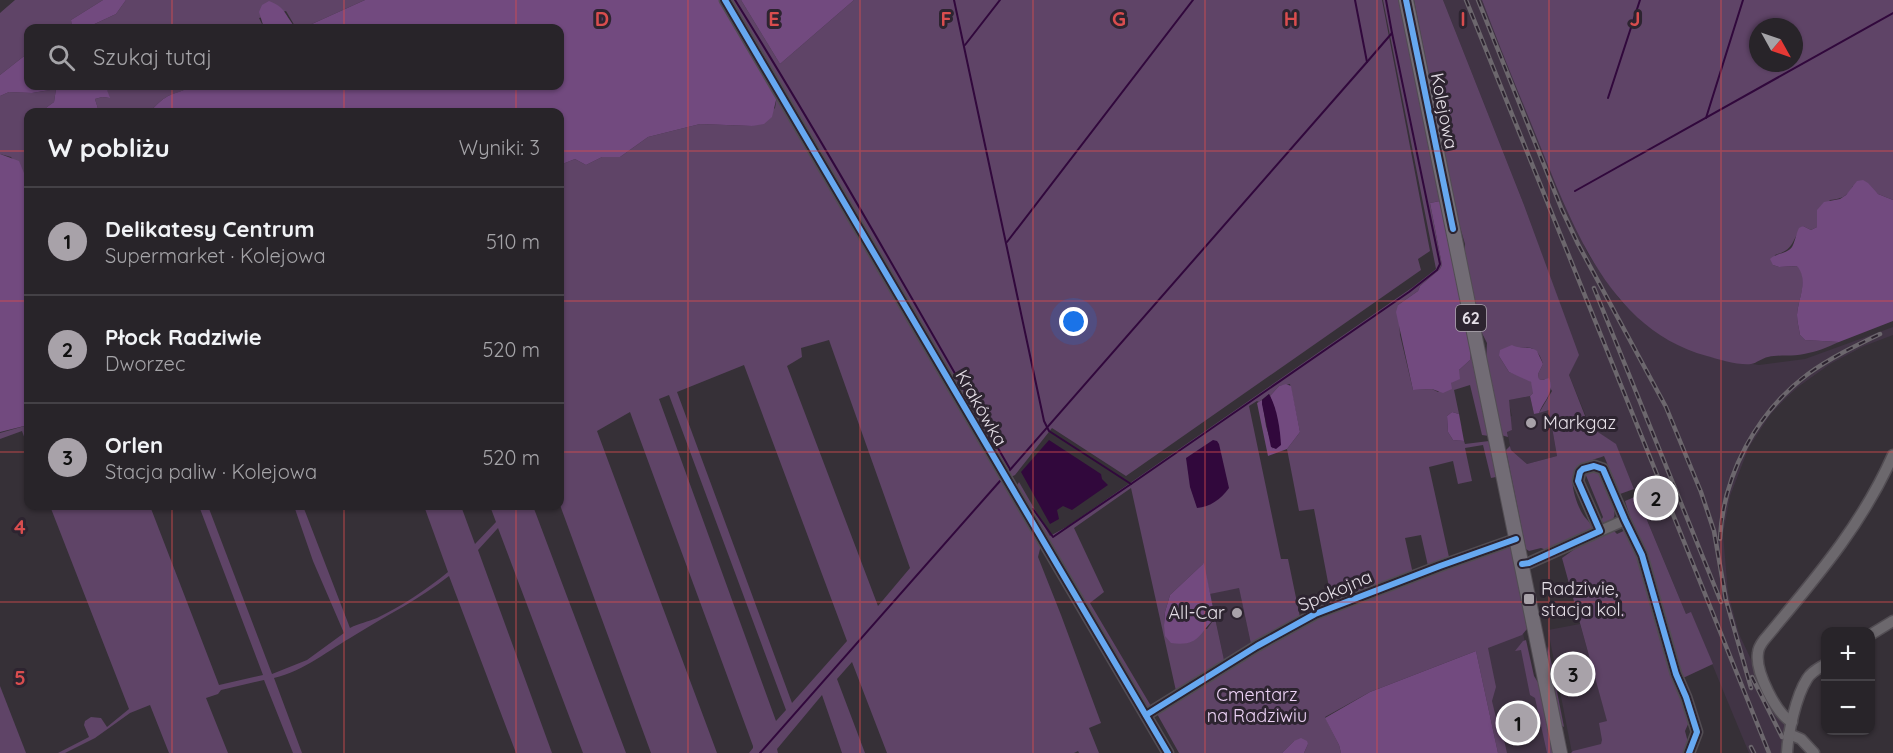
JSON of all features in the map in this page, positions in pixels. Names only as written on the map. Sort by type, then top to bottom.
[{"type":"main road","name":"Kolejowa","points":[[1406,0],[1560,753]]},
{"type":"street","name":"Krakówka","points":[[725,0],[1168,753]]},
{"type":"street","points":[[1814,753],[1790,728],[1768,690],[1758,663],[1759,649],[1844,542],[1875,492],[1893,455]]},
{"type":"street","points":[[1600,531],[1579,485],[1579,476],[1584,469],[1594,466],[1603,469],[1624,520],[1642,555],[1676,674],[1697,732],[1689,753]]},
{"type":"street","points":[[1522,564],[1529,563],[1624,520]]},
{"type":"street","name":"Spokojna","points":[[1146,715],[1257,646],[1315,614],[1516,539]]},
{"type":"street","points":[[1875,632],[1893,621]]},
{"type":"street","points":[[1787,753],[1790,728],[1806,680],[1821,667]]},
{"type":"shaded area","points":[[103,0],[126,0],[116,14],[95,24],[72,24],[71,20]]},
{"type":"shaded area","points":[[365,0],[719,0],[777,96],[772,117],[764,124],[752,126],[700,124],[648,137],[620,157],[602,157],[586,165],[575,159],[564,163],[564,108],[154,108],[165,98],[185,90],[564,90],[564,24],[312,24]]},
{"type":"shaded area","points":[[741,0],[854,0],[780,64]]},
{"type":"shaded area","points":[[1443,0],[1482,0],[1553,177],[1588,254],[1620,300],[1653,330],[1668,339],[1715,358],[1759,365],[1805,359],[1893,327],[1893,335],[1864,346],[1830,364],[1785,399],[1770,415],[1749,447],[1730,496],[1723,534],[1728,593],[1739,634],[1775,710],[1787,726],[1783,753],[1749,753],[1691,613],[1686,614],[1616,445],[1590,426],[1569,375],[1578,355],[1524,205]]},
{"type":"shaded area","points":[[269,1],[275,3],[293,24],[263,24],[259,12],[262,5]]},
{"type":"shaded area","points":[[24,56],[24,90],[50,90],[32,93],[9,92],[0,96],[0,75]]},
{"type":"shaded area","points":[[56,90],[107,90],[110,98],[95,99],[98,108],[47,108],[54,102]]},
{"type":"shaded area","points":[[0,154],[19,161],[24,173],[24,426],[0,432]]},
{"type":"shaded area","points":[[1863,180],[1878,194],[1893,200],[1893,321],[1839,342],[1805,340],[1800,335],[1797,317],[1803,283],[1800,271],[1797,266],[1773,265],[1770,259],[1792,247],[1799,228],[1803,226],[1811,230],[1817,227],[1817,210],[1824,202],[1840,199],[1857,181]]},
{"type":"shaded area","points":[[1440,201],[1471,350],[1470,360],[1459,370],[1460,379],[1451,383],[1452,389],[1443,393],[1432,389],[1413,390],[1396,312],[1398,305],[1418,291],[1420,286],[1442,265],[1430,203]]},
{"type":"shaded area","points":[[1512,345],[1537,351],[1543,364],[1538,374],[1539,379],[1549,378],[1550,392],[1539,413],[1534,414],[1530,396],[1533,393],[1531,382],[1509,372],[1499,356],[1500,350]]},
{"type":"shaded area","points":[[1286,384],[1291,386],[1300,432],[1287,449],[1268,456],[1257,403],[1262,400],[1273,449],[1275,409],[1270,396],[1279,386]]},
{"type":"shaded area","points":[[1269,394],[1280,432],[1281,445],[1276,449],[1271,447],[1262,404],[1262,400]]},
{"type":"shaded area","name":"Markgaz","points":[[1530,396],[1534,414],[1549,410],[1557,456],[1527,464],[1511,450],[1507,431],[1512,430],[1509,417],[1512,416],[1508,400]]},
{"type":"shaded area","points":[[1452,412],[1459,414],[1464,441],[1453,440],[1448,432],[1447,416]]},
{"type":"shaded area","points":[[1049,440],[1101,474],[1102,479],[1108,485],[1072,510],[1063,506],[1057,510],[1059,519],[1050,524],[1021,472]]},
{"type":"shaded area","points":[[1213,440],[1219,444],[1229,488],[1215,502],[1197,508],[1190,487],[1186,458]]},
{"type":"shaded area","points":[[1204,563],[1215,618],[1193,641],[1181,644],[1171,643],[1165,636],[1164,625],[1170,595]]},
{"type":"shaded area","points":[[1239,587],[1251,644],[1224,660],[1210,594]]},
{"type":"shaded area","points":[[1580,624],[1616,751],[1572,753],[1548,630]]},
{"type":"shaded area","points":[[1523,633],[1548,753],[1498,753],[1476,651]]},
{"type":"shaded area","points":[[1476,651],[1498,753],[1341,753],[1325,718],[1370,692]]},
{"type":"shaded area","points":[[1301,738],[1308,744],[1304,753],[1282,753],[1294,741]]},
{"type":"green space","points":[[15,0],[103,0],[71,20],[72,24],[24,24],[24,56],[0,75],[0,13]]},
{"type":"green space","points":[[126,0],[365,0],[312,24],[294,24],[286,11],[259,18],[262,24],[95,24],[116,14]]},
{"type":"green space","points":[[730,0],[741,0],[780,64],[854,0],[1382,0],[1430,251],[1418,259],[1421,270],[1126,476],[1052,428],[1011,477]]},
{"type":"green space","points":[[1383,0],[1400,0],[1440,201],[1430,203],[1442,265],[1420,286],[1418,291],[1398,305],[1400,335],[1413,390],[1432,389],[1438,392],[1451,383],[1459,370],[1470,360],[1471,350],[1489,436],[1482,435],[1470,385],[1454,390],[1459,414],[1452,412],[1447,416],[1448,432],[1453,440],[1464,441],[1465,444],[1489,441],[1496,477],[1491,478],[1483,445],[1465,448],[1472,481],[1458,484],[1453,461],[1429,467],[1449,557],[1428,566],[1421,535],[1405,538],[1413,574],[1332,603],[1314,509],[1299,511],[1287,449],[1300,432],[1290,384],[1279,386],[1270,396],[1269,394],[1249,406],[1281,559],[1288,559],[1300,617],[1251,644],[1239,588],[1210,594],[1203,564],[1170,595],[1164,625],[1207,629],[1215,618],[1224,660],[1176,691],[1131,488],[1074,528],[1104,592],[1090,603],[1151,706],[1147,707],[1016,487],[1019,482],[1050,536],[1068,526],[1436,269]]},
{"type":"green space","points":[[1414,0],[1443,0],[1524,205],[1579,355],[1569,375],[1589,426],[1616,444],[1634,489],[1620,494],[1604,456],[1577,468],[1573,478],[1575,497],[1592,528],[1587,533],[1546,550],[1541,548],[1529,551],[1526,549],[1506,450],[1510,446],[1511,450],[1527,464],[1557,456],[1549,410],[1539,413],[1552,391],[1545,379],[1539,379],[1538,374],[1543,364],[1536,351],[1525,347],[1499,356],[1509,372],[1529,379],[1533,385],[1533,393],[1530,396],[1509,400],[1512,430],[1507,432],[1508,437],[1501,435],[1486,362],[1487,343],[1480,329],[1465,256],[1465,244],[1458,220]]},
{"type":"green space","points":[[1482,0],[1893,0],[1893,200],[1871,189],[1853,186],[1844,196],[1830,200],[1817,218],[1817,227],[1811,230],[1803,226],[1790,247],[1775,255],[1773,265],[1798,266],[1801,271],[1803,283],[1797,315],[1800,335],[1805,340],[1839,342],[1808,353],[1773,356],[1747,364],[1707,356],[1673,343],[1645,324],[1620,299],[1599,271],[1566,208]]},
{"type":"green space","points":[[56,90],[54,102],[47,108],[24,108],[24,174],[11,157],[0,154],[0,96],[9,92],[32,93]]},
{"type":"green space","points":[[107,90],[184,90],[165,98],[154,108],[98,108],[95,99],[109,98]]},
{"type":"green space","points":[[777,96],[1041,545],[1038,557],[1101,723],[1089,728],[1099,753],[1079,753],[1078,751],[1074,753],[887,753],[852,662],[837,679],[865,753],[842,753],[822,695],[777,749],[778,753],[749,753],[753,746],[630,412],[597,431],[717,753],[651,753],[562,510],[564,510],[564,163],[575,159],[586,165],[602,157],[620,157],[648,137],[700,124],[752,126],[775,108]],"holes":[[[829,340],[910,568],[878,606],[787,366],[802,357],[801,348]],[[744,365],[847,641],[792,703],[677,392]],[[669,395],[786,710],[776,721],[659,399]]]},
{"type":"green space","points":[[24,426],[24,437],[22,431],[0,439],[0,433]]},
{"type":"green space","points":[[1592,471],[1598,473],[1603,479],[1614,508],[1613,519],[1603,525],[1600,522],[1603,517],[1585,473]]},
{"type":"green space","points":[[1637,496],[1686,614],[1691,612],[1713,664],[1683,678],[1625,501]]},
{"type":"green space","points":[[52,510],[152,510],[219,685],[263,675],[201,510],[210,510],[272,674],[307,660],[344,633],[313,561],[295,510],[305,510],[350,628],[396,608],[448,572],[425,510],[462,510],[475,544],[496,522],[492,510],[535,510],[626,753],[583,753],[498,528],[478,550],[552,753],[516,753],[449,576],[415,600],[316,660],[274,678],[302,753],[293,753],[264,680],[221,690],[218,694],[206,698],[228,753],[169,753],[150,705],[130,713],[95,738],[65,753],[58,753],[89,737],[84,725],[85,721],[91,717],[101,718],[107,727],[129,709]]},
{"type":"green space","points":[[1628,529],[1689,722],[1685,731],[1689,746],[1685,753],[1571,753],[1601,744],[1599,723],[1607,721],[1562,558],[1579,546],[1613,530],[1617,534]]},
{"type":"green space","name":"Cmentarz na Radziwiu","points":[[1511,546],[1527,629],[1522,635],[1488,648],[1496,687],[1492,701],[1507,753],[1498,753],[1476,651],[1370,692],[1325,717],[1341,753],[1304,753],[1308,744],[1294,741],[1282,753],[1179,753],[1156,712],[1317,615]]},
{"type":"green space","points":[[1526,640],[1534,676],[1539,684],[1553,753],[1547,753],[1535,698],[1530,695],[1521,650],[1515,651]]},
{"type":"green space","points":[[1548,646],[1564,727],[1561,725],[1547,653]]},
{"type":"green space","points":[[0,686],[26,753],[0,753]]},
{"type":"waterway","points":[[735,0],[840,175],[1010,469]]},
{"type":"waterway","points":[[954,0],[1044,421],[1049,431],[1131,484],[1053,537],[1033,509]]},
{"type":"waterway","points":[[965,45],[1000,0]]},
{"type":"waterway","points":[[1007,242],[1193,0]]},
{"type":"waterway","points":[[1009,471],[1367,62],[1355,0]]},
{"type":"waterway","points":[[1386,0],[1392,33]]},
{"type":"waterway","points":[[1608,98],[1640,0]]},
{"type":"waterway","points":[[1706,118],[1743,0]]},
{"type":"waterway","points":[[1575,191],[1893,13]]},
{"type":"waterway","points":[[1131,484],[1409,292],[1437,270],[1440,264],[1392,33],[1367,62]]},
{"type":"waterway","points":[[760,753],[1000,481]]},
{"type":"railway","points":[[1466,0],[1769,753]]},
{"type":"railway","points":[[1478,0],[1562,210],[1666,407],[1701,492],[1714,531],[1726,600],[1751,688]]},
{"type":"railway","points":[[1594,288],[1721,602]]},
{"type":"railway","points":[[1720,539],[1723,515],[1735,469],[1758,426],[1789,390],[1808,374],[1880,334]]},
{"type":"railway","points":[[1752,677],[1782,737]]},
{"type":"railway","points":[[1751,747],[1754,753]]},
{"type":"cycle path","points":[[725,0],[1168,753]]},
{"type":"cycle path","points":[[1406,0],[1453,229]]},
{"type":"cycle path","points":[[1522,564],[1529,563],[1600,531],[1578,481],[1583,469],[1594,466],[1603,469],[1642,555],[1676,674],[1697,732],[1689,753]]},
{"type":"cycle path","points":[[1146,715],[1257,646],[1315,614],[1516,539]]},
{"type":"place","name":"Markgaz","points":[[1531,423]]},
{"type":"place","name":"Płock Radziwie","points":[[1656,498]]},
{"type":"place","name":"Radziwie, stacja kol.","points":[[1529,599]]},
{"type":"place","name":"All-Car","points":[[1237,613]]},
{"type":"place","name":"Orlen","points":[[1573,674]]},
{"type":"place","name":"Delikatesy Centrum","points":[[1518,723]]}]
